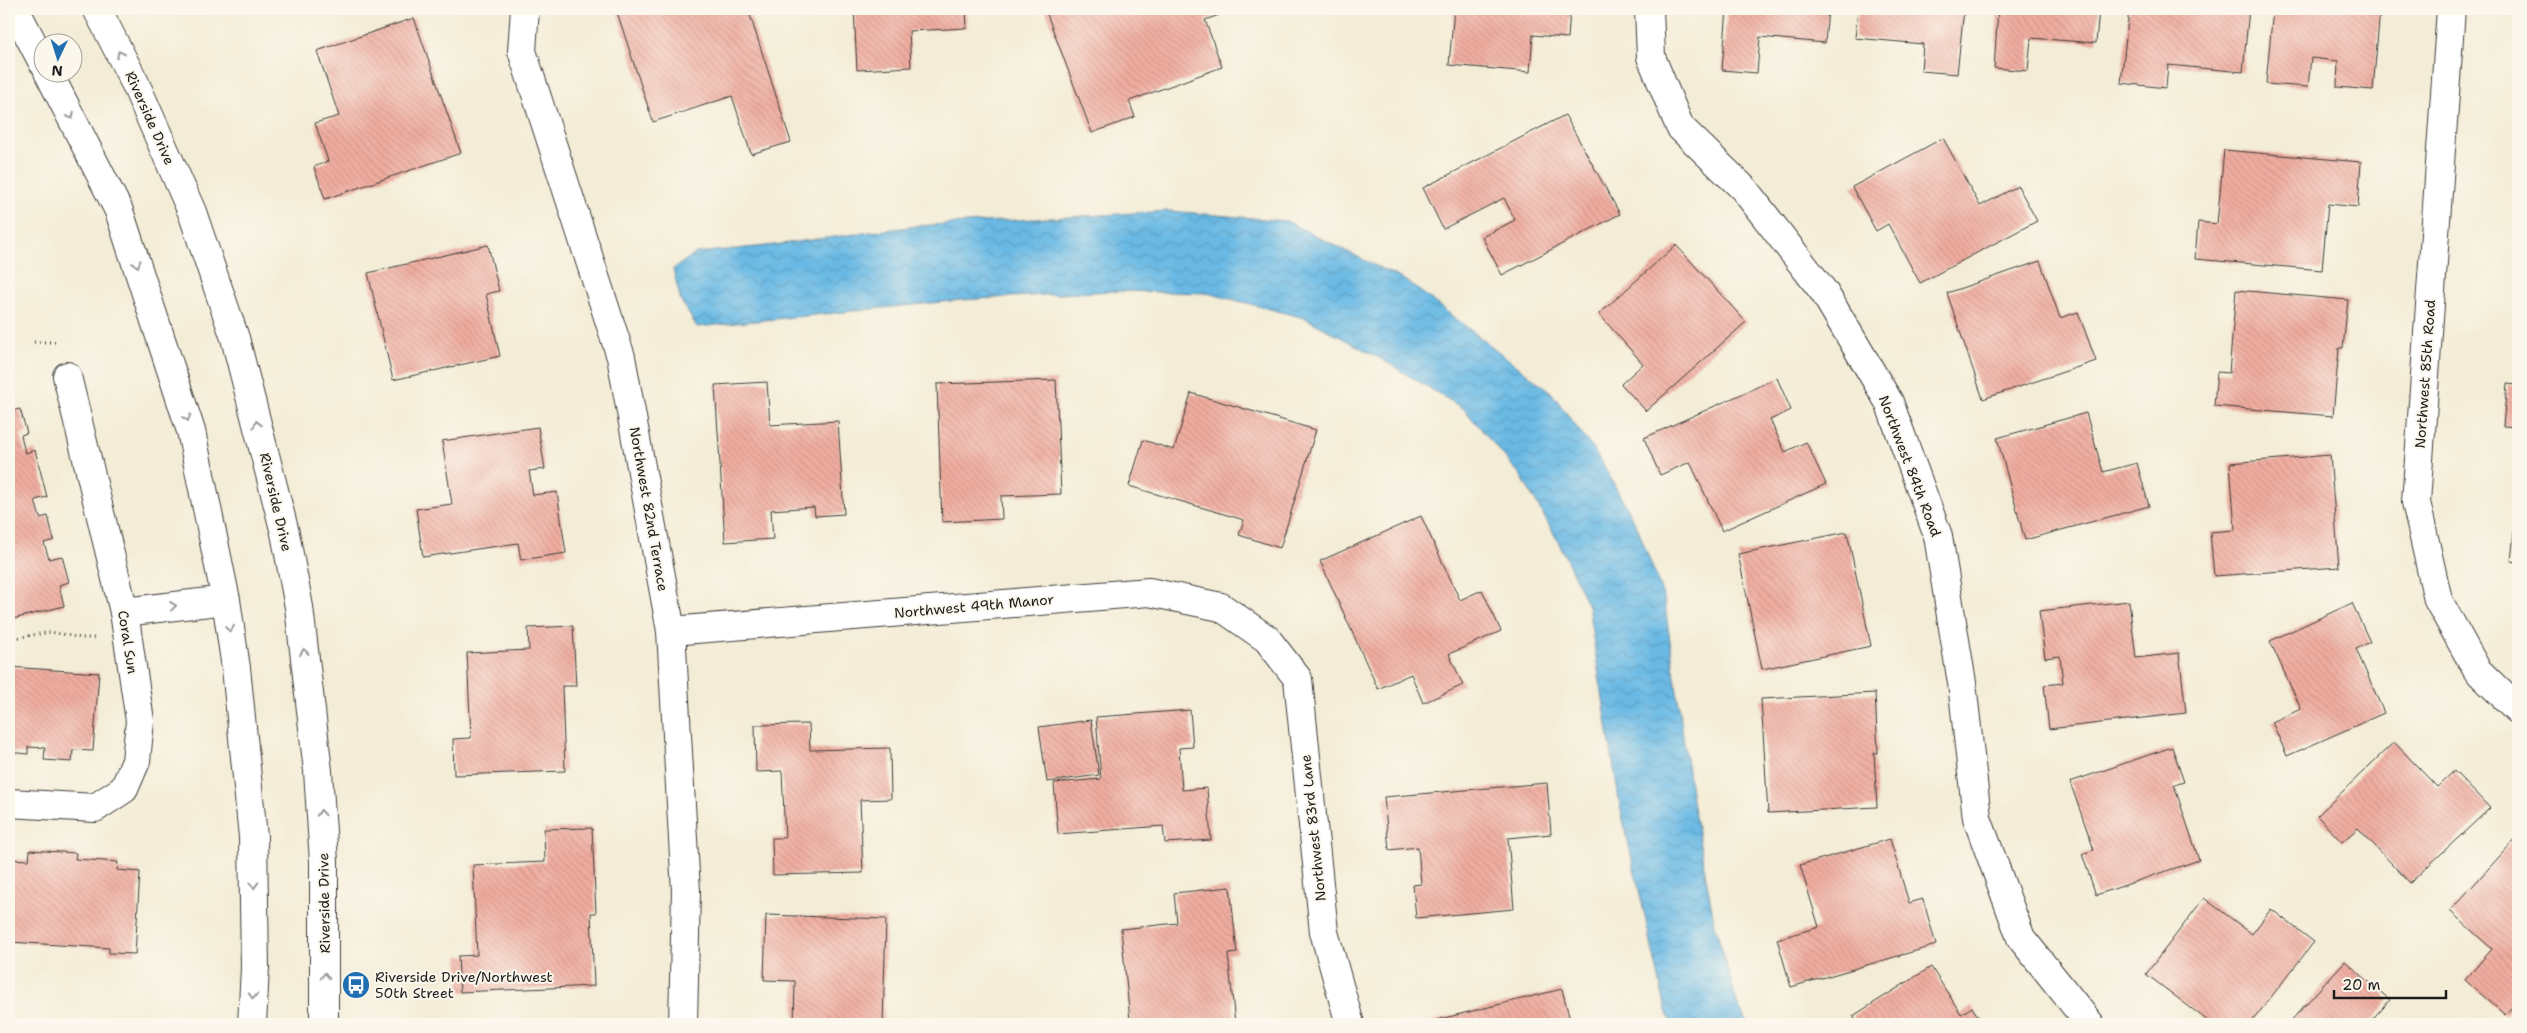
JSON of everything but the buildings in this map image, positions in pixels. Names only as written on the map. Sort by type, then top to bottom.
[{"type":"street","points":[[15,9],[32,42]]},
{"type":"street","name":"Riverside Drive","points":[[98,9],[135,83],[192,212],[235,338],[285,533],[299,607],[318,771],[324,862],[324,1024]]},
{"type":"street","name":"Northwest 82nd Terrace","points":[[525,9],[522,51],[621,357],[671,631],[686,891],[683,1024]]},
{"type":"street","name":"Northwest 84th Road","points":[[1649,9],[1651,57],[1680,127],[1744,189],[1824,292],[1889,402],[1938,536],[1962,683],[1977,818],[2022,938],[2090,1024]]},
{"type":"street","name":"Northwest 85th Road","points":[[2451,9],[2416,502],[2438,600],[2477,670],[2518,710]]},
{"type":"street","points":[[53,82],[119,211],[191,431],[226,600],[236,668],[253,837],[255,968],[252,1024]]},
{"type":"street","name":"Coral Sun","points":[[9,803],[95,808],[124,789],[136,761],[140,721],[126,625],[67,376]]},
{"type":"street","name":"Northwest 49th Manor","points":[[671,631],[1149,592],[1221,607],[1267,639]]},
{"type":"street","points":[[126,625],[226,600]]},
{"type":"street","name":"Northwest 83rd Lane","points":[[1267,639],[1298,679],[1324,932],[1350,1024]]},
{"type":"path","points":[[9,639],[51,632],[81,638],[126,625]]},
{"type":"water","points":[[1170,211],[1286,221],[1408,282],[1551,392],[1602,462],[1638,529],[1664,598],[1692,800],[1714,921],[1738,1006],[1748,1024],[1672,1024],[1666,1010],[1620,806],[1588,606],[1558,541],[1521,476],[1464,409],[1383,360],[1305,318],[1207,293],[1111,291],[961,300],[697,327],[681,301],[673,269],[696,253],[766,246],[916,226]]},
{"type":"place","name":"Riverside Drive/Northwest 50th Street","points":[[356,985]]}]
